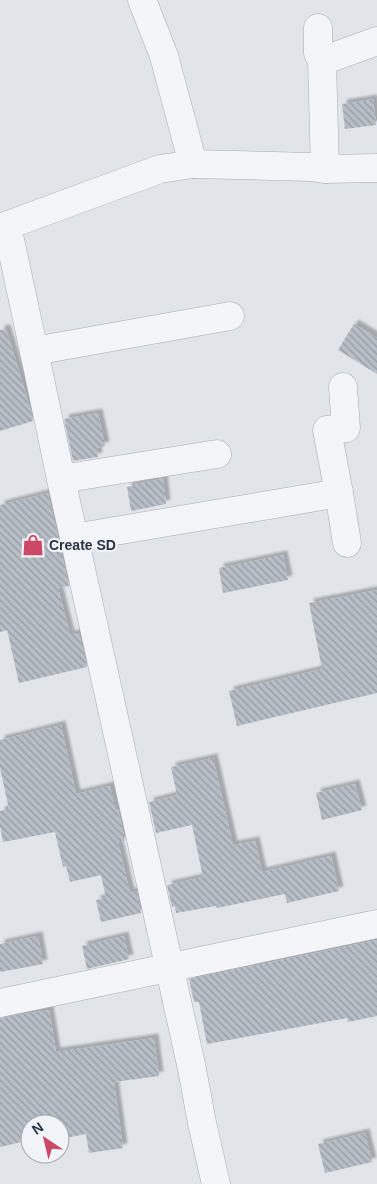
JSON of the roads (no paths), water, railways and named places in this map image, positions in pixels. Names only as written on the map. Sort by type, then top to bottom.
[{"type":"street","points":[[142,0],[164,56],[193,164]]},
{"type":"street","points":[[318,28],[318,53],[322,61],[325,169]]},
{"type":"street","points":[[322,61],[377,41]]},
{"type":"street","points":[[216,1184],[60,479],[34,351],[3,227],[160,169],[193,164],[325,169],[377,168]]},
{"type":"street","points":[[34,351],[195,311],[230,316]]},
{"type":"street","points":[[343,387],[346,428],[327,430],[347,543]]},
{"type":"street","points":[[60,479],[217,454]]},
{"type":"street","points":[[74,538],[339,493]]},
{"type":"street","points":[[0,1003],[377,924]]},
{"type":"place","name":"Create SD","points":[[33,545]]}]
